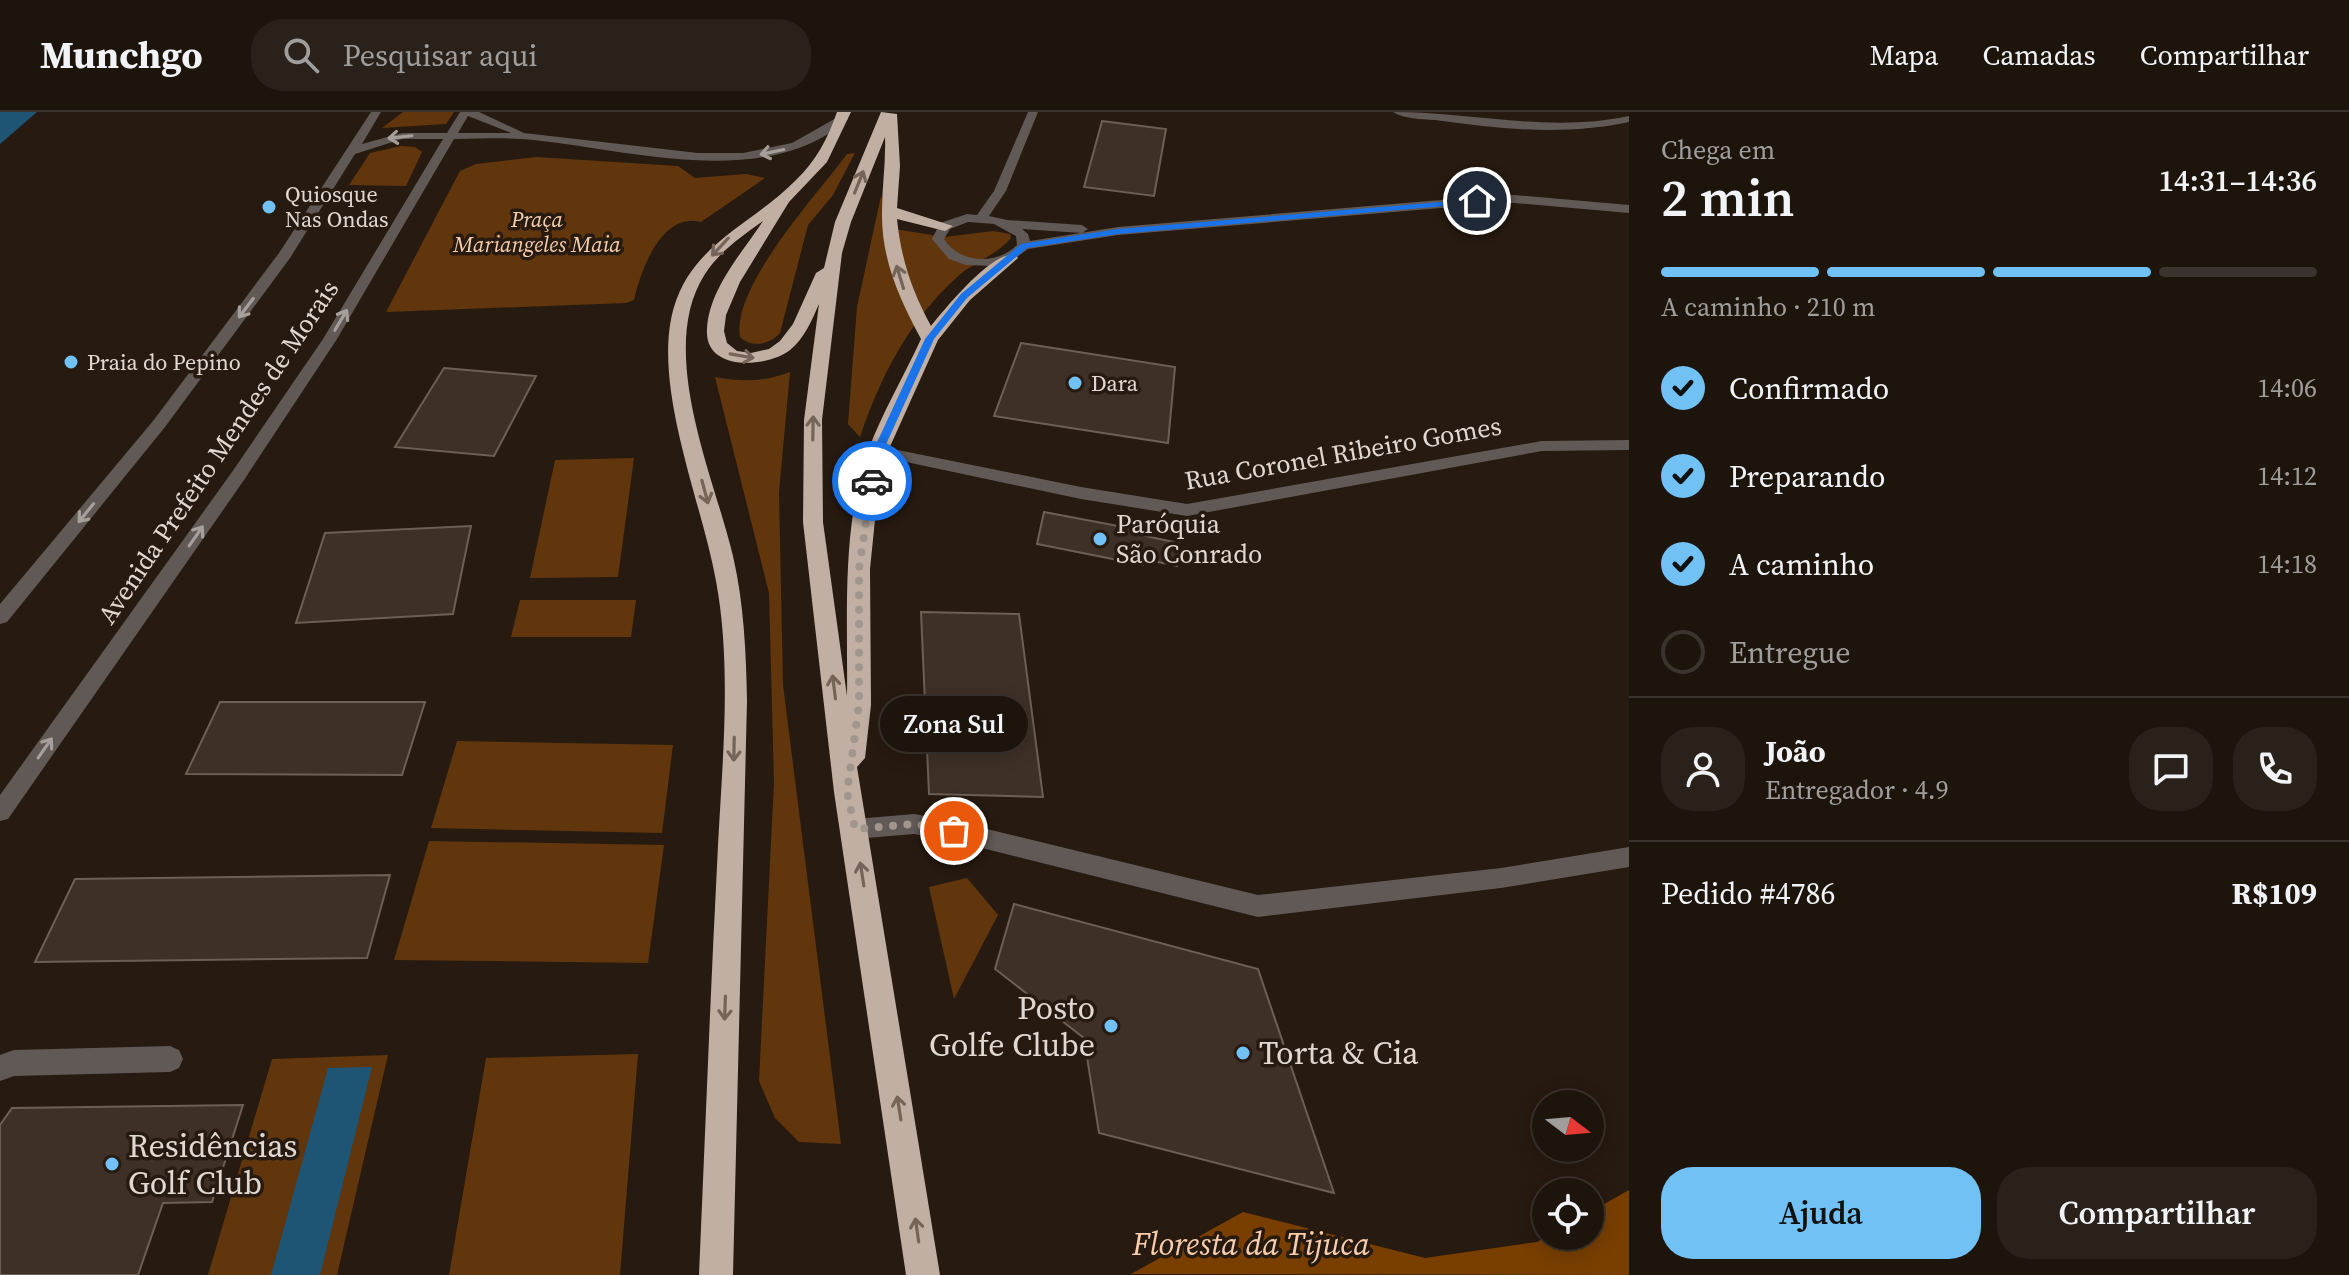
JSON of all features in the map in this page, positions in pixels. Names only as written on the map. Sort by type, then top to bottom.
[{"type":"highway","points":[[889,112],[893,166],[889,210],[892,250],[906,295],[930,339]]},
{"type":"highway","points":[[782,200],[768,230],[726,295],[715,332],[718,343],[731,355],[751,359],[785,348],[797,334],[834,253],[843,222],[889,112]]},
{"type":"highway","points":[[716,1275],[734,743],[734,633],[722,561],[679,380],[677,335],[682,305],[706,261],[742,225],[782,200],[811,173],[828,149],[843,116]]},
{"type":"highway","points":[[889,210],[914,221],[945,226]]},
{"type":"highway","points":[[847,792],[859,705],[859,569],[867,500],[878,451],[930,339],[964,296],[1017,252]]},
{"type":"highway","points":[[834,253],[813,420],[813,522],[847,792],[923,1275]]},
{"type":"street","name":"Avenida Prefeito Mendes de Morais","points":[[0,617],[159,424],[285,255],[376,112]]},
{"type":"street","name":"Avenida Prefeito Mendes de Morais","points":[[0,812],[322,352],[467,112]]},
{"type":"street","points":[[467,112],[530,136]]},
{"type":"street","points":[[981,218],[1000,191],[1033,112]]},
{"type":"street","points":[[1398,112],[1526,125],[1580,126],[1629,119]]},
{"type":"street","points":[[1578,112],[1580,126]]},
{"type":"street","points":[[353,151],[392,138],[530,136],[698,157],[743,157],[796,146],[843,116]]},
{"type":"street","points":[[1000,191],[1003,222]]},
{"type":"street","points":[[1118,231],[981,218],[955,221],[945,226],[938,239],[940,246],[958,257],[984,262],[1118,231],[1514,199],[1629,209]]},
{"type":"street","points":[[1003,222],[1022,234],[1017,252]]},
{"type":"street","name":"Rua Coronel Ribeiro Gomes","points":[[878,451],[1081,493],[1187,510],[1542,446],[1629,445]]},
{"type":"street","points":[[855,829],[914,824],[954,831],[1258,906],[1501,878],[1629,857]]},
{"type":"street","points":[[0,1068],[14,1063],[170,1059]]},
{"type":"green space","points":[[403,112],[454,112],[446,124],[382,128]]},
{"type":"green space","points":[[401,146],[415,147],[422,152],[406,186],[349,185],[370,153]]},
{"type":"green space","points":[[855,153],[833,195],[808,225],[780,333],[760,344],[750,343],[740,337],[741,316],[762,268],[847,154]]},
{"type":"green space","name":"Praça Mariangeles Maia","points":[[536,157],[678,166],[695,178],[746,174],[765,178],[701,222],[687,221],[665,234],[648,259],[634,300],[626,303],[386,312],[460,171],[476,164]]},
{"type":"green space","points":[[881,196],[894,229],[945,237],[993,231],[1010,234],[1011,238],[956,278],[924,313],[887,372],[860,437],[848,424],[857,307]]},
{"type":"green space","points":[[790,372],[779,492],[783,685],[841,1144],[799,1142],[775,1118],[759,1081],[774,783],[769,593],[715,377],[753,380]]},
{"type":"green space","points":[[634,458],[618,577],[530,578],[555,460]]},
{"type":"green space","points":[[520,600],[636,600],[631,637],[511,637]]},
{"type":"green space","points":[[457,741],[673,745],[662,833],[431,828]]},
{"type":"green space","points":[[429,841],[664,845],[648,963],[394,960]]},
{"type":"green space","points":[[967,878],[998,915],[954,999],[929,887]]},
{"type":"green space","points":[[638,1054],[620,1275],[449,1275],[486,1058]]},
{"type":"green space","points":[[388,1055],[337,1275],[208,1275],[272,1059]]},
{"type":"green space","name":"Floresta da Tijuca","points":[[1629,1190],[1629,1275],[1131,1274],[1243,1212],[1425,1258],[1532,1243],[1532,1250],[1604,1250],[1604,1204]]},
{"type":"water","points":[[0,112],[37,112],[0,144]]},
{"type":"water","points":[[372,1067],[320,1275],[271,1275],[328,1068]]},
{"type":"building","points":[[1102,121],[1166,129],[1154,196],[1084,187]]},
{"type":"building","points":[[1021,343],[1175,367],[1168,443],[994,416]]},
{"type":"building","points":[[444,368],[536,376],[494,456],[395,447]]},
{"type":"building","name":"Paróquia São Conrado","points":[[1044,512],[1145,531],[1145,536],[1179,543],[1177,566],[1144,559],[1143,565],[1037,544]]},
{"type":"building","points":[[471,526],[453,614],[296,623],[325,533]]},
{"type":"building","points":[[921,612],[1019,614],[1043,797],[929,794]]},
{"type":"building","points":[[220,702],[425,702],[402,775],[186,774]]},
{"type":"building","points":[[390,875],[367,958],[35,962],[75,879]]},
{"type":"building","points":[[1014,904],[1258,969],[1334,1193],[1099,1133],[1084,1038],[995,969]]},
{"type":"building","name":"Residências Golf Club","points":[[243,1105],[212,1202],[163,1203],[138,1275],[0,1275],[0,1125],[12,1108]]},
{"type":"way so far","points":[[872,481],[859,569],[859,705],[847,792],[855,829],[884,824],[914,824],[954,831]]},
{"type":"place","name":"Quiosque Nas Ondas","points":[[269,207]]},
{"type":"place","name":"Praia do Pepino","points":[[71,362]]},
{"type":"place","name":"Dara","points":[[1075,383]]},
{"type":"place","name":"Paróquia São Conrado","points":[[1100,539]]},
{"type":"place","name":"Zona Sul","points":[[954,831]]},
{"type":"place","name":"Posto Golfe Clube","points":[[1111,1026]]},
{"type":"place","name":"Torta & Cia","points":[[1243,1053]]},
{"type":"place","name":"Residências Golf Club","points":[[112,1164]]},
{"type":"route","points":[[872,481],[878,451],[930,339],[964,296],[1017,255],[1024,246],[1118,231],[1477,201]]}]
